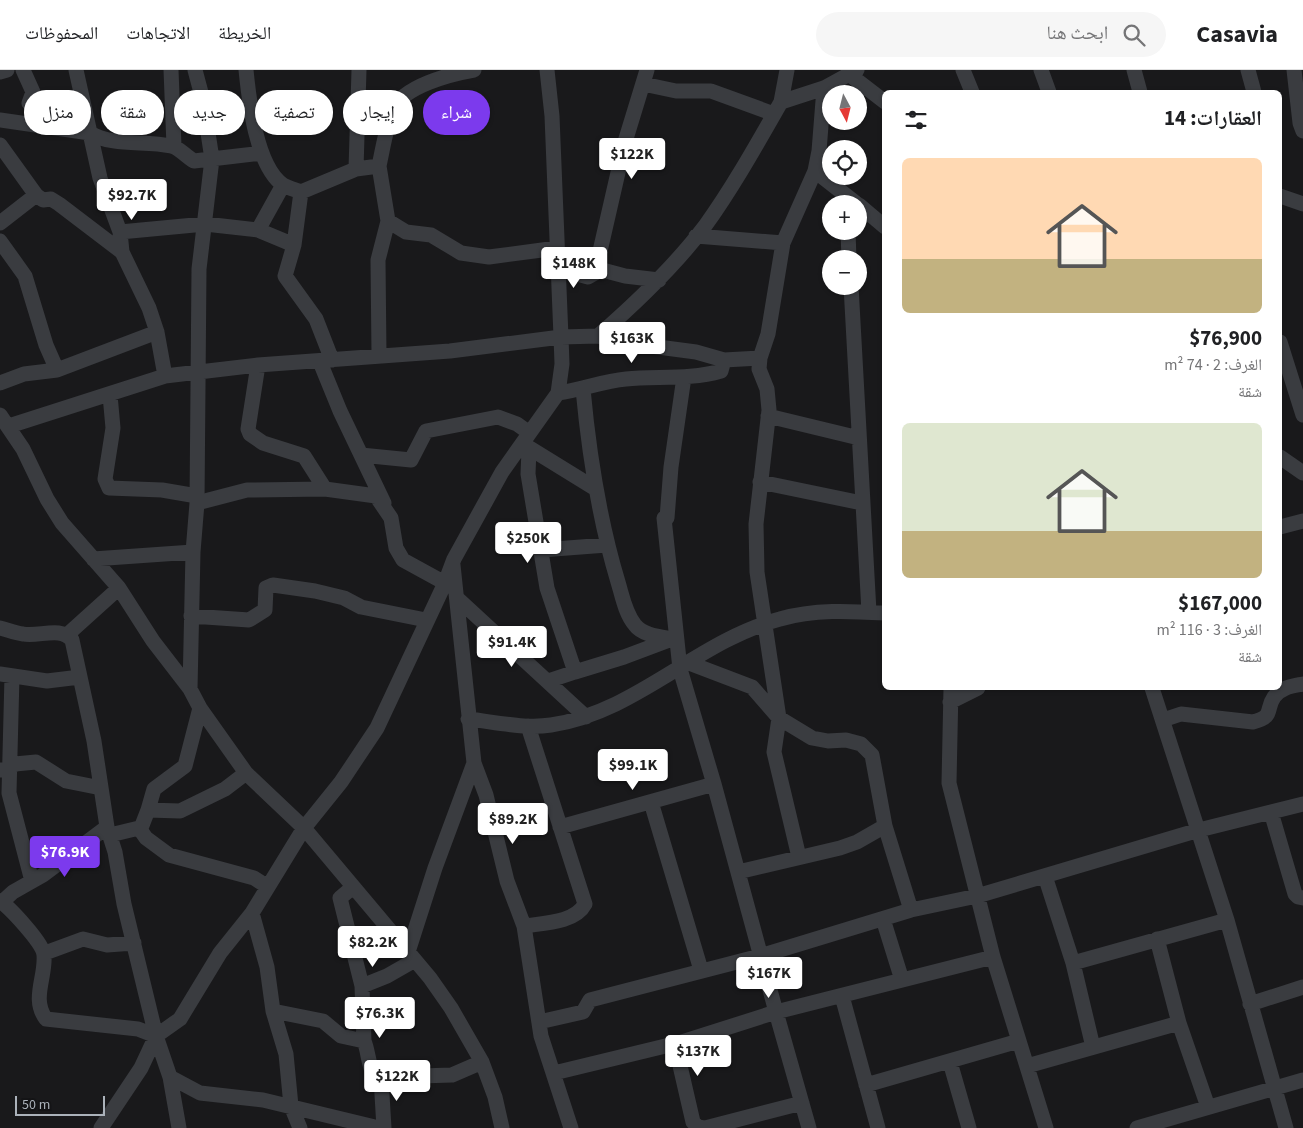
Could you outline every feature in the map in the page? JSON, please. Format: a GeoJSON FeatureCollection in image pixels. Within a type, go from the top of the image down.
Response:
{"type":"FeatureCollection","features":[{"type":"Feature","properties":{"kind":"street"},"geometry":{"type":"LineString","coordinates":[[0,72],[6,70]]}},
{"type":"Feature","properties":{"kind":"street"},"geometry":{"type":"LineString","coordinates":[[23,70],[32,90]]}},
{"type":"Feature","properties":{"kind":"street"},"geometry":{"type":"LineString","coordinates":[[76,70],[80,90]]}},
{"type":"Feature","properties":{"kind":"street"},"geometry":{"type":"LineString","coordinates":[[171,70],[174,146]]}},
{"type":"Feature","properties":{"kind":"street"},"geometry":{"type":"LineString","coordinates":[[190,689],[191,616],[197,500],[199,269],[212,160],[204,100],[195,70]]}},
{"type":"Feature","properties":{"kind":"street"},"geometry":{"type":"LineString","coordinates":[[246,70],[253,122],[262,153],[275,177],[284,186],[301,192],[356,169],[378,166]]}},
{"type":"Feature","properties":{"kind":"street"},"geometry":{"type":"LineString","coordinates":[[356,169],[359,70]]}},
{"type":"Feature","properties":{"kind":"street"},"geometry":{"type":"LineString","coordinates":[[379,355],[378,260],[388,221],[378,166],[393,109],[407,93],[448,75],[474,70]]}},
{"type":"Feature","properties":{"kind":"street"},"geometry":{"type":"LineString","coordinates":[[101,1128],[141,1068],[156,1036],[180,1019],[220,953],[252,913],[304,828],[341,782],[377,728],[445,583],[452,563],[502,472],[526,441],[558,393],[562,364],[558,248],[552,116],[546,70]]}},
{"type":"Feature","properties":{"kind":"street"},"geometry":{"type":"LineString","coordinates":[[598,336],[659,280],[696,236],[756,147],[778,108],[787,70]]}},
{"type":"Feature","properties":{"kind":"street"},"geometry":{"type":"LineString","coordinates":[[963,70],[971,90]]}},
{"type":"Feature","properties":{"kind":"street"},"geometry":{"type":"LineString","coordinates":[[1041,70],[1048,90]]}},
{"type":"Feature","properties":{"kind":"street"},"geometry":{"type":"LineString","coordinates":[[1134,70],[1139,90]]}},
{"type":"Feature","properties":{"kind":"street"},"geometry":{"type":"LineString","coordinates":[[1248,70],[1253,90]]}},
{"type":"Feature","properties":{"kind":"street"},"geometry":{"type":"LineString","coordinates":[[1294,70],[1300,123],[1303,131]]}},
{"type":"Feature","properties":{"kind":"street"},"geometry":{"type":"LineString","coordinates":[[830,85],[853,73],[882,99]]}},
{"type":"Feature","properties":{"kind":"street"},"geometry":{"type":"LineString","coordinates":[[558,269],[588,277],[595,273],[625,142],[645,77],[676,91],[711,91],[778,108],[822,89]]}},
{"type":"Feature","properties":{"kind":"street"},"geometry":{"type":"LineString","coordinates":[[799,857],[774,752],[779,718],[763,624],[757,572],[756,524],[768,416],[767,389],[759,369],[760,358],[768,334],[783,243],[815,170],[819,152],[822,114]]}},
{"type":"Feature","properties":{"kind":"street"},"geometry":{"type":"LineString","coordinates":[[0,120],[24,123]]}},
{"type":"Feature","properties":{"kind":"street"},"geometry":{"type":"LineString","coordinates":[[91,134],[102,140],[174,146],[186,157],[194,161],[262,153]]}},
{"type":"Feature","properties":{"kind":"street"},"geometry":{"type":"LineString","coordinates":[[90,135],[100,178],[120,232],[122,252],[149,308],[157,332],[165,376]]}},
{"type":"Feature","properties":{"kind":"street"},"geometry":{"type":"LineString","coordinates":[[0,145],[36,195],[43,200],[51,199],[59,204],[122,252]]}},
{"type":"Feature","properties":{"kind":"street"},"geometry":{"type":"LineString","coordinates":[[815,170],[844,195]]}},
{"type":"Feature","properties":{"kind":"street"},"geometry":{"type":"LineString","coordinates":[[258,230],[284,186]]}},
{"type":"Feature","properties":{"kind":"street"},"geometry":{"type":"LineString","coordinates":[[301,192],[294,245],[285,276],[316,318],[340,411],[391,518],[396,548],[403,560],[445,583]]}},
{"type":"Feature","properties":{"kind":"street"},"geometry":{"type":"LineString","coordinates":[[0,223],[36,195]]}},
{"type":"Feature","properties":{"kind":"street"},"geometry":{"type":"LineString","coordinates":[[1282,197],[1303,204]]}},
{"type":"Feature","properties":{"kind":"street"},"geometry":{"type":"LineString","coordinates":[[867,213],[882,225]]}},
{"type":"Feature","properties":{"kind":"street"},"geometry":{"type":"LineString","coordinates":[[388,221],[406,232],[431,235],[461,253],[489,257],[558,248]]}},
{"type":"Feature","properties":{"kind":"street"},"geometry":{"type":"LineString","coordinates":[[120,232],[205,224],[258,230],[294,245]]}},
{"type":"Feature","properties":{"kind":"street"},"geometry":{"type":"LineString","coordinates":[[696,236],[783,243]]}},
{"type":"Feature","properties":{"kind":"street"},"geometry":{"type":"LineString","coordinates":[[0,241],[25,276],[46,345],[57,370]]}},
{"type":"Feature","properties":{"kind":"street"},"geometry":{"type":"LineString","coordinates":[[595,268],[625,276],[659,280]]}},
{"type":"Feature","properties":{"kind":"street"},"geometry":{"type":"LineString","coordinates":[[851,295],[868,612]]}},
{"type":"Feature","properties":{"kind":"street"},"geometry":{"type":"LineString","coordinates":[[0,382],[24,374],[57,370],[157,332]]}},
{"type":"Feature","properties":{"kind":"street"},"geometry":{"type":"LineString","coordinates":[[502,1128],[495,1097],[482,1062],[451,1008],[430,978],[304,828],[246,774],[200,708],[190,689],[154,641],[119,588],[62,523],[5,421],[110,395],[165,376],[258,365],[450,351],[561,337],[598,336],[620,342],[696,352],[724,360],[760,358]]}},
{"type":"Feature","properties":{"kind":"street"},"geometry":{"type":"LineString","coordinates":[[1282,348],[1303,414]]}},
{"type":"Feature","properties":{"kind":"street"},"geometry":{"type":"LineString","coordinates":[[558,393],[627,379],[684,377],[721,371],[724,360]]}},
{"type":"Feature","properties":{"kind":"street"},"geometry":{"type":"LineString","coordinates":[[258,365],[248,430],[250,434],[263,443],[304,456],[325,489]]}},
{"type":"Feature","properties":{"kind":"street"},"geometry":{"type":"LineString","coordinates":[[684,377],[671,467],[667,518],[664,518],[674,640],[684,666],[760,956],[810,1128]]}},
{"type":"Feature","properties":{"kind":"street"},"geometry":{"type":"LineString","coordinates":[[583,389],[588,441],[596,489],[607,545],[626,608],[634,624],[648,633],[674,640]]}},
{"type":"Feature","properties":{"kind":"street"},"geometry":{"type":"LineString","coordinates":[[110,395],[112,428],[104,479],[108,488],[162,490],[197,500],[247,490],[325,489],[376,496],[391,518]]}},
{"type":"Feature","properties":{"kind":"street"},"geometry":{"type":"LineString","coordinates":[[768,416],[858,438]]}},
{"type":"Feature","properties":{"kind":"street"},"geometry":{"type":"LineString","coordinates":[[361,455],[412,460],[426,431],[498,417],[516,424],[526,441],[596,489]]}},
{"type":"Feature","properties":{"kind":"street"},"geometry":{"type":"LineString","coordinates":[[526,441],[528,474],[554,613],[575,672]]}},
{"type":"Feature","properties":{"kind":"street"},"geometry":{"type":"LineString","coordinates":[[1282,458],[1303,473]]}},
{"type":"Feature","properties":{"kind":"street"},"geometry":{"type":"LineString","coordinates":[[760,482],[862,504]]}},
{"type":"Feature","properties":{"kind":"street"},"geometry":{"type":"LineString","coordinates":[[1282,527],[1303,521]]}},
{"type":"Feature","properties":{"kind":"street"},"geometry":{"type":"LineString","coordinates":[[541,550],[607,545]]}},
{"type":"Feature","properties":{"kind":"street"},"geometry":{"type":"LineString","coordinates":[[93,559],[194,552]]}},
{"type":"Feature","properties":{"kind":"street"},"geometry":{"type":"LineString","coordinates":[[452,563],[458,599],[468,719],[474,763],[486,795],[507,881],[524,926],[540,1036],[571,1128]]}},
{"type":"Feature","properties":{"kind":"street"},"geometry":{"type":"LineString","coordinates":[[191,616],[249,620],[265,610],[266,588],[273,585],[344,598],[361,607],[426,620]]}},
{"type":"Feature","properties":{"kind":"street"},"geometry":{"type":"LineString","coordinates":[[0,628],[24,635],[68,634],[119,588]]}},
{"type":"Feature","properties":{"kind":"street"},"geometry":{"type":"LineString","coordinates":[[458,599],[586,717]]}},
{"type":"Feature","properties":{"kind":"street"},"geometry":{"type":"LineString","coordinates":[[468,719],[528,726],[550,725],[586,717],[614,706],[721,643],[763,624],[810,613],[840,611],[882,613]]}},
{"type":"Feature","properties":{"kind":"street"},"geometry":{"type":"LineString","coordinates":[[68,634],[72,640],[94,741],[108,831],[156,1036],[170,1076],[179,1128]]}},
{"type":"Feature","properties":{"kind":"street"},"geometry":{"type":"LineString","coordinates":[[548,681],[674,640]]}},
{"type":"Feature","properties":{"kind":"street"},"geometry":{"type":"LineString","coordinates":[[684,666],[752,687],[779,718],[812,738],[828,741],[846,740],[861,744],[872,755],[885,826],[910,910]]}},
{"type":"Feature","properties":{"kind":"street"},"geometry":{"type":"LineString","coordinates":[[32,881],[4,770],[6,675],[47,681],[80,677]]}},
{"type":"Feature","properties":{"kind":"street"},"geometry":{"type":"LineString","coordinates":[[1163,720],[1181,714],[1254,722],[1263,720],[1270,714],[1273,698],[1288,686],[1303,684]]}},
{"type":"Feature","properties":{"kind":"street"},"geometry":{"type":"LineString","coordinates":[[970,690],[950,695],[948,783],[993,956],[1046,1128]]}},
{"type":"Feature","properties":{"kind":"street"},"geometry":{"type":"LineString","coordinates":[[1153,690],[1227,920],[1286,1128]]}},
{"type":"Feature","properties":{"kind":"street"},"geometry":{"type":"LineString","coordinates":[[200,708],[184,766],[154,789],[141,828],[146,838],[169,855],[254,878],[268,887]]}},
{"type":"Feature","properties":{"kind":"street"},"geometry":{"type":"LineString","coordinates":[[524,926],[573,917],[582,911],[585,904],[528,726]]}},
{"type":"Feature","properties":{"kind":"street"},"geometry":{"type":"LineString","coordinates":[[4,770],[15,764],[36,762],[66,781],[101,788]]}},
{"type":"Feature","properties":{"kind":"street"},"geometry":{"type":"LineString","coordinates":[[362,986],[387,976],[411,956],[435,868],[474,763]]}},
{"type":"Feature","properties":{"kind":"street"},"geometry":{"type":"LineString","coordinates":[[148,810],[180,810],[225,789],[246,774]]}},
{"type":"Feature","properties":{"kind":"street"},"geometry":{"type":"LineString","coordinates":[[560,827],[714,784]]}},
{"type":"Feature","properties":{"kind":"street"},"geometry":{"type":"LineString","coordinates":[[651,802],[701,970]]}},
{"type":"Feature","properties":{"kind":"street"},"geometry":{"type":"LineString","coordinates":[[539,1022],[583,1012],[590,1000],[760,956],[910,910],[977,896],[1199,830],[1303,804]]}},
{"type":"Feature","properties":{"kind":"street"},"geometry":{"type":"LineString","coordinates":[[1271,812],[1295,894],[1303,898]]}},
{"type":"Feature","properties":{"kind":"street"},"geometry":{"type":"LineString","coordinates":[[738,872],[857,842],[885,826]]}},
{"type":"Feature","properties":{"kind":"street"},"geometry":{"type":"LineString","coordinates":[[141,828],[108,831],[1,902],[32,934],[45,953],[38,1004],[46,1019],[138,1029],[156,1036]]}},
{"type":"Feature","properties":{"kind":"street"},"geometry":{"type":"LineString","coordinates":[[1045,876],[1073,963],[1093,1047]]}},
{"type":"Feature","properties":{"kind":"street"},"geometry":{"type":"LineString","coordinates":[[353,887],[340,898],[362,986],[364,1041],[373,1074],[380,1078],[405,1081],[420,1076],[452,1075],[482,1062]]}},
{"type":"Feature","properties":{"kind":"street"},"geometry":{"type":"LineString","coordinates":[[252,913],[267,967],[273,1011],[286,1054],[291,1106],[299,1127]]}},
{"type":"Feature","properties":{"kind":"street"},"geometry":{"type":"LineString","coordinates":[[883,919],[902,980]]}},
{"type":"Feature","properties":{"kind":"street"},"geometry":{"type":"LineString","coordinates":[[1073,963],[1227,920]]}},
{"type":"Feature","properties":{"kind":"street"},"geometry":{"type":"LineString","coordinates":[[45,953],[83,939],[108,945],[134,943]]}},
{"type":"Feature","properties":{"kind":"street"},"geometry":{"type":"LineString","coordinates":[[1157,939],[1179,1023],[1208,1106]]}},
{"type":"Feature","properties":{"kind":"street"},"geometry":{"type":"LineString","coordinates":[[554,1073],[675,1044],[776,1012],[993,956]]}},
{"type":"Feature","properties":{"kind":"street"},"geometry":{"type":"LineString","coordinates":[[1250,1004],[1303,987]]}},
{"type":"Feature","properties":{"kind":"street"},"geometry":{"type":"LineString","coordinates":[[842,996],[878,1128]]}},
{"type":"Feature","properties":{"kind":"street"},"geometry":{"type":"LineString","coordinates":[[273,1011],[323,1021],[341,1036],[364,1041]]}},
{"type":"Feature","properties":{"kind":"street"},"geometry":{"type":"LineString","coordinates":[[1027,1066],[1179,1023]]}},
{"type":"Feature","properties":{"kind":"street"},"geometry":{"type":"LineString","coordinates":[[866,1085],[1019,1041]]}},
{"type":"Feature","properties":{"kind":"street"},"geometry":{"type":"LineString","coordinates":[[675,1044],[693,1122],[698,1127],[705,1128],[738,1124],[802,1103]]}},
{"type":"Feature","properties":{"kind":"street"},"geometry":{"type":"LineString","coordinates":[[950,1062],[969,1128]]}},
{"type":"Feature","properties":{"kind":"street"},"geometry":{"type":"LineString","coordinates":[[170,1076],[200,1093],[263,1100],[379,1128]]}},
{"type":"Feature","properties":{"kind":"street"},"geometry":{"type":"LineString","coordinates":[[380,1078],[384,1128]]}},
{"type":"Feature","properties":{"kind":"street"},"geometry":{"type":"LineString","coordinates":[[1137,1128],[1303,1080]]}}]}
